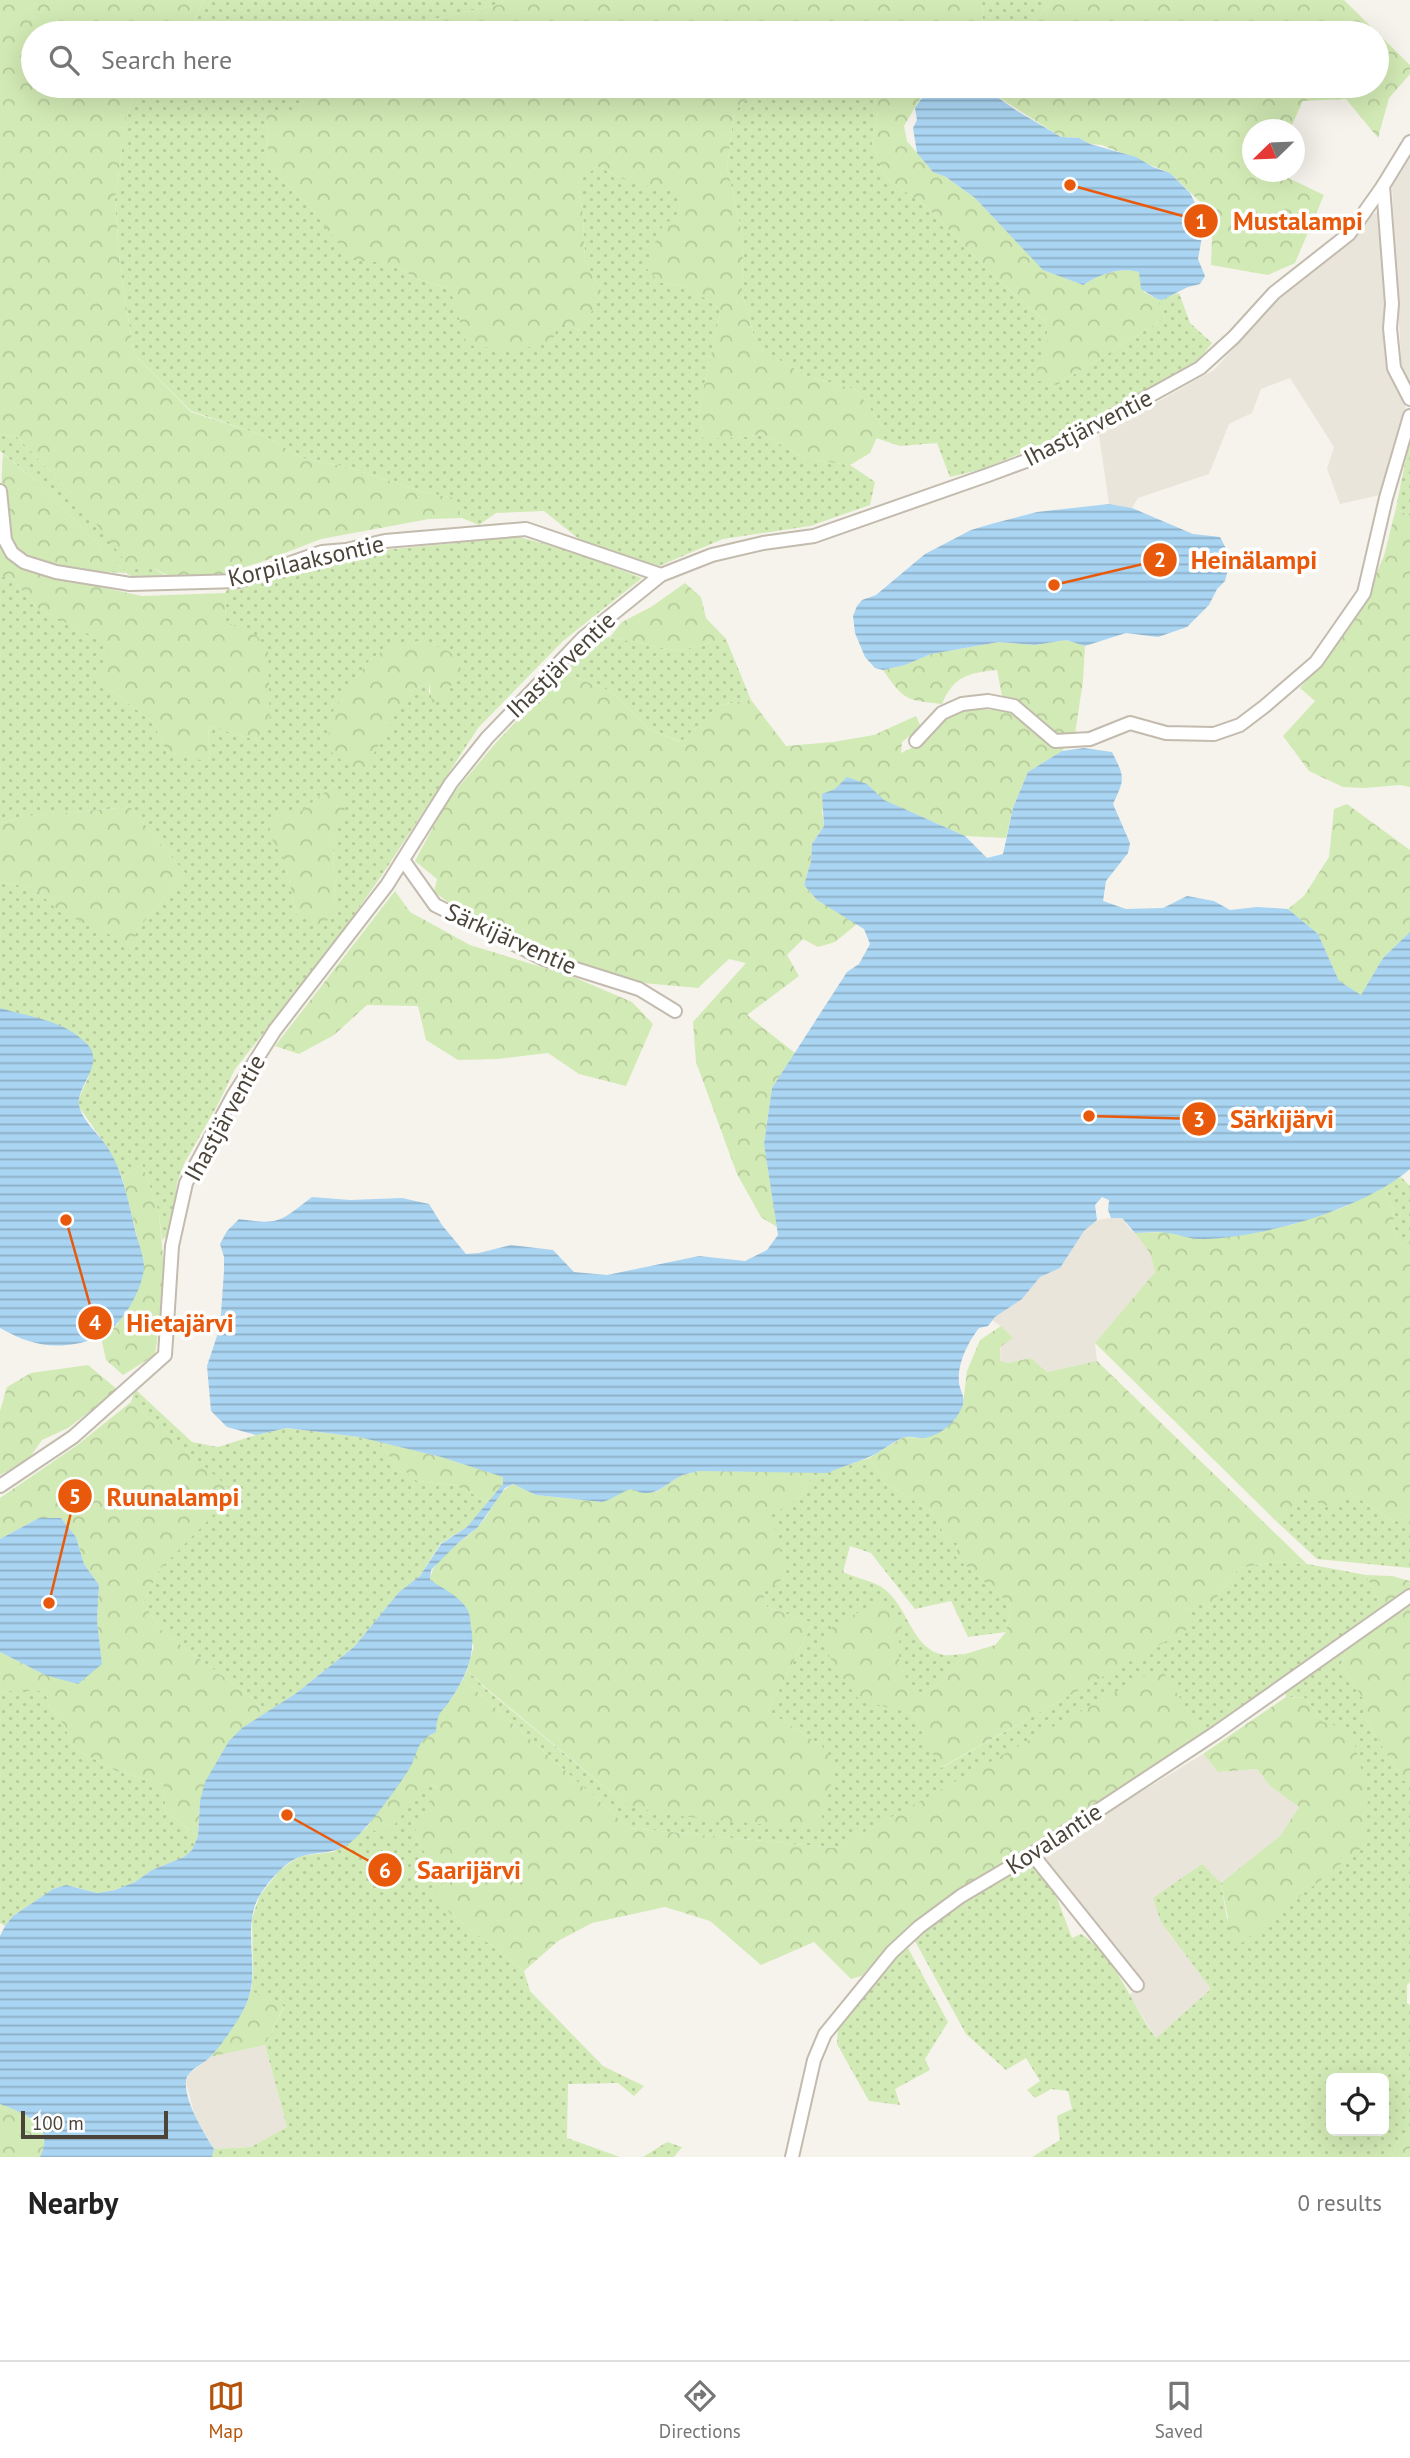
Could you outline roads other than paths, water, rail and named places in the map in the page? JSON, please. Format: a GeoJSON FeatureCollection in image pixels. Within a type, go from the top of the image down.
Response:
{"type":"FeatureCollection","features":[{"type":"Feature","properties":{"kind":"street","name":"Ihastjärventie"},"geometry":{"type":"LineString","coordinates":[[0,1486],[73,1437],[165,1354],[172,1246],[186,1183],[233,1096],[275,1030],[387,885],[451,783],[487,738],[583,638],[661,575],[712,555],[763,543],[814,536],[1034,458],[1200,368],[1234,337],[1274,293],[1349,234],[1410,142]]}},
{"type":"Feature","properties":{"kind":"street"},"geometry":{"type":"LineString","coordinates":[[1383,186],[1394,368],[1410,399]]}},
{"type":"Feature","properties":{"kind":"street"},"geometry":{"type":"LineString","coordinates":[[916,741],[942,713],[962,704],[988,701],[1014,706],[1055,741],[1090,739],[1130,723],[1167,733],[1189,735],[1214,734],[1240,725],[1316,662],[1364,593],[1386,498],[1410,416]]}},
{"type":"Feature","properties":{"kind":"street","name":"Korpilaaksontie"},"geometry":{"type":"LineString","coordinates":[[0,491],[5,540],[12,552],[24,562],[56,572],[130,584],[239,581],[322,552],[398,540],[526,529],[661,575]]}},
{"type":"Feature","properties":{"kind":"street","name":"Särkijärventie"},"geometry":{"type":"LineString","coordinates":[[403,860],[436,905],[544,959],[639,989],[675,1011]]}},
{"type":"Feature","properties":{"kind":"street","name":"Kovalantie"},"geometry":{"type":"LineString","coordinates":[[792,2157],[814,2060],[825,2034],[892,1952],[919,1927],[961,1896],[1032,1854],[1217,1732],[1410,1596]]}},
{"type":"Feature","properties":{"kind":"street"},"geometry":{"type":"LineString","coordinates":[[1032,1854],[1137,1985]]}},
{"type":"Feature","properties":{"kind":"water"},"geometry":{"type":"Polygon","coordinates":[[[999,98],[1061,137],[1079,138],[1090,144],[1136,157],[1170,173],[1190,193],[1195,203],[1202,237],[1198,259],[1205,276],[1200,284],[1162,300],[1141,289],[1139,272],[1124,270],[1110,273],[1083,285],[1043,270],[975,198],[946,177],[933,172],[917,153],[913,128],[917,120],[915,108],[921,99],[999,98]]]}},
{"type":"Feature","properties":{"kind":"water"},"geometry":{"type":"Polygon","coordinates":[[[1109,504],[1132,508],[1193,534],[1220,537],[1231,558],[1225,581],[1217,589],[1209,605],[1187,627],[1158,637],[1126,633],[1085,646],[1066,640],[1035,645],[999,642],[931,654],[905,665],[883,670],[875,668],[865,657],[855,633],[853,616],[857,606],[862,600],[876,595],[925,554],[971,530],[991,524],[1037,512],[1109,504]]]}},
{"type":"Feature","properties":{"kind":"water"},"geometry":{"type":"Polygon","coordinates":[[[1084,748],[1112,752],[1122,778],[1113,804],[1130,843],[1128,853],[1106,881],[1103,901],[1126,909],[1163,908],[1187,896],[1214,901],[1230,910],[1257,907],[1288,909],[1318,934],[1339,981],[1361,995],[1383,958],[1410,932],[1410,1169],[1366,1197],[1339,1209],[1280,1227],[1224,1238],[1199,1239],[1163,1232],[1135,1233],[1122,1218],[1111,1218],[1109,1200],[1102,1197],[1095,1205],[1097,1220],[1084,1231],[1060,1268],[1040,1277],[1022,1299],[995,1317],[988,1326],[979,1328],[975,1334],[962,1361],[959,1383],[963,1401],[953,1422],[936,1434],[924,1438],[902,1438],[873,1455],[828,1473],[699,1471],[679,1477],[650,1493],[631,1489],[602,1502],[536,1495],[513,1484],[505,1488],[478,1527],[431,1570],[430,1580],[454,1595],[467,1608],[472,1637],[471,1656],[465,1673],[439,1716],[436,1732],[421,1742],[401,1782],[357,1837],[344,1847],[299,1857],[288,1863],[261,1893],[255,1906],[251,1935],[252,1979],[245,2007],[218,2048],[192,2071],[186,2081],[191,2107],[214,2149],[212,2157],[40,2157],[44,2146],[41,2129],[27,2116],[0,2104],[0,1936],[5,1926],[13,1916],[53,1889],[66,1885],[97,1893],[115,1890],[184,1857],[192,1850],[198,1836],[200,1801],[205,1782],[229,1741],[242,1728],[295,1694],[354,1647],[399,1592],[420,1576],[441,1544],[467,1527],[503,1484],[503,1477],[441,1457],[359,1437],[287,1428],[256,1435],[227,1427],[211,1411],[207,1366],[220,1327],[224,1257],[220,1244],[227,1231],[239,1219],[263,1222],[279,1220],[312,1197],[350,1200],[402,1198],[429,1204],[466,1254],[511,1245],[553,1250],[574,1272],[607,1275],[699,1256],[745,1261],[767,1250],[778,1235],[764,1144],[772,1088],[847,972],[859,964],[870,944],[864,929],[817,900],[804,885],[811,861],[812,844],[824,826],[822,794],[835,789],[847,777],[867,784],[884,800],[965,836],[987,858],[1003,854],[1013,808],[1028,772],[1062,751],[1084,748]]]}},
{"type":"Feature","properties":{"kind":"water"},"geometry":{"type":"Polygon","coordinates":[[[0,1008],[46,1020],[68,1029],[87,1044],[92,1052],[91,1069],[79,1101],[80,1109],[85,1120],[108,1148],[118,1168],[144,1265],[140,1285],[122,1318],[106,1334],[84,1342],[59,1346],[35,1343],[0,1328],[0,1008]]]}},
{"type":"Feature","properties":{"kind":"water"},"geometry":{"type":"Polygon","coordinates":[[[39,1518],[61,1518],[76,1537],[84,1564],[99,1585],[97,1620],[102,1664],[78,1684],[45,1675],[0,1652],[0,1539],[39,1518]]]}},
{"type":"Feature","properties":{"kind":"place","name":"Mustalampi"},"geometry":{"type":"Point","coordinates":[1070,185]}},
{"type":"Feature","properties":{"kind":"place","name":"Heinälampi"},"geometry":{"type":"Point","coordinates":[1054,585]}},
{"type":"Feature","properties":{"kind":"place","name":"Särkijärvi"},"geometry":{"type":"Point","coordinates":[1089,1116]}},
{"type":"Feature","properties":{"kind":"place","name":"Hietajärvi"},"geometry":{"type":"Point","coordinates":[66,1220]}},
{"type":"Feature","properties":{"kind":"place","name":"Ruunalampi"},"geometry":{"type":"Point","coordinates":[49,1603]}},
{"type":"Feature","properties":{"kind":"place","name":"Saarijärvi"},"geometry":{"type":"Point","coordinates":[287,1815]}}]}
